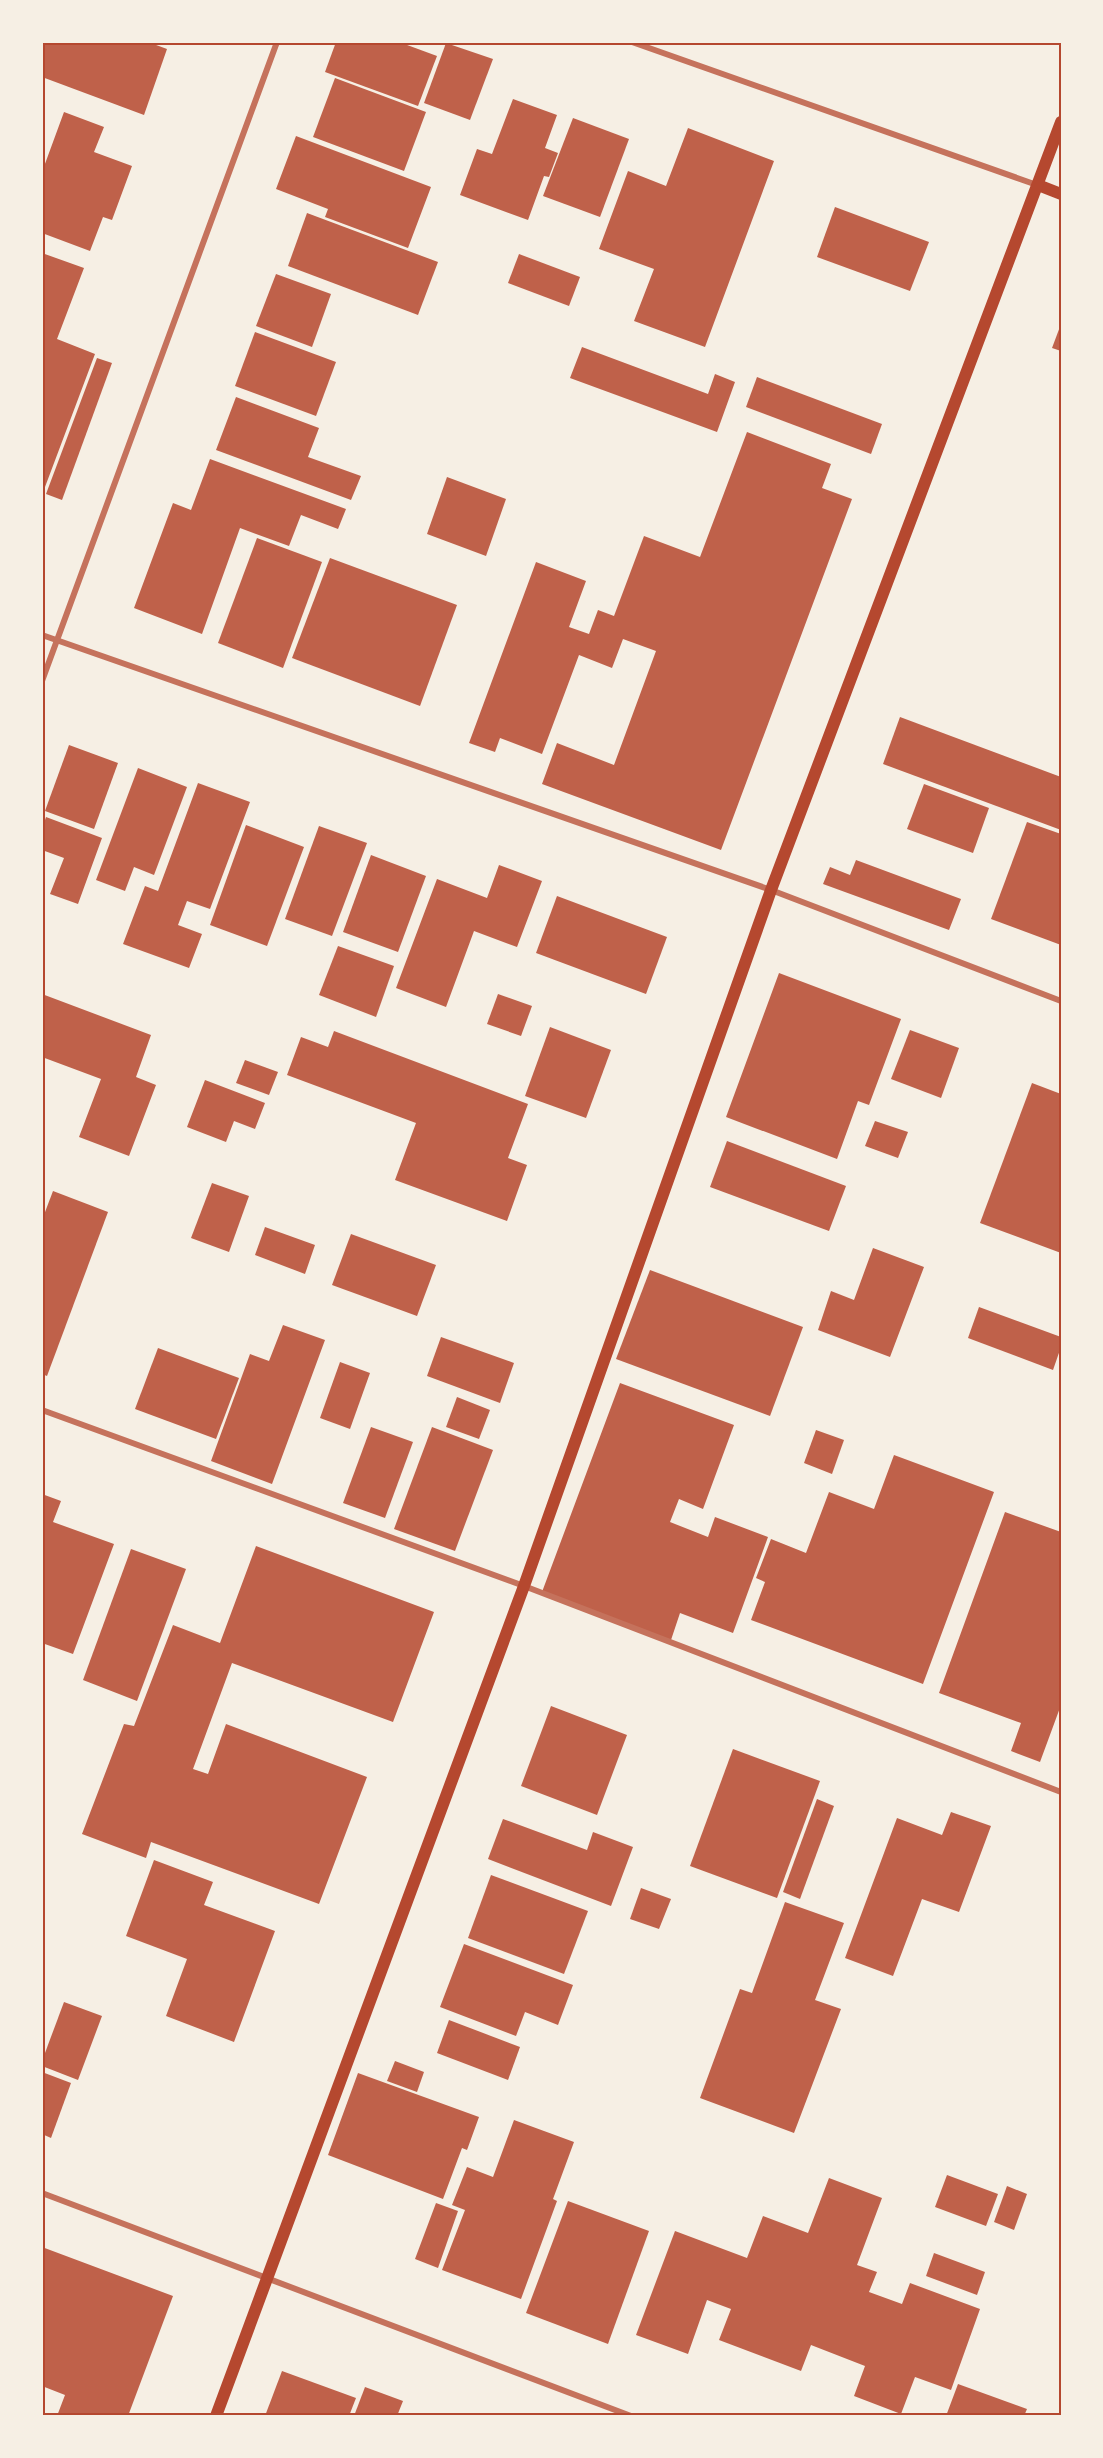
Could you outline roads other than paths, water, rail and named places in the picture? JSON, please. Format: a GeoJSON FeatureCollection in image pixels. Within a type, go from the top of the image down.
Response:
{"type":"FeatureCollection","features":[{"type":"Feature","properties":{"kind":"main road"},"geometry":{"type":"LineString","coordinates":[[216,2416],[524,1586],[771,890],[1061,122]]}},
{"type":"Feature","properties":{"kind":"main road"},"geometry":{"type":"LineString","coordinates":[[1038,185],[1061,194]]}},
{"type":"Feature","properties":{"kind":"street"},"geometry":{"type":"LineString","coordinates":[[42,681],[277,42]]}},
{"type":"Feature","properties":{"kind":"street"},"geometry":{"type":"LineString","coordinates":[[632,42],[1038,185]]}},
{"type":"Feature","properties":{"kind":"street"},"geometry":{"type":"LineString","coordinates":[[42,635],[771,890],[1061,1001]]}},
{"type":"Feature","properties":{"kind":"street"},"geometry":{"type":"LineString","coordinates":[[42,1410],[524,1586],[1061,1792]]}},
{"type":"Feature","properties":{"kind":"street"},"geometry":{"type":"LineString","coordinates":[[42,2193],[632,2416]]}}]}
